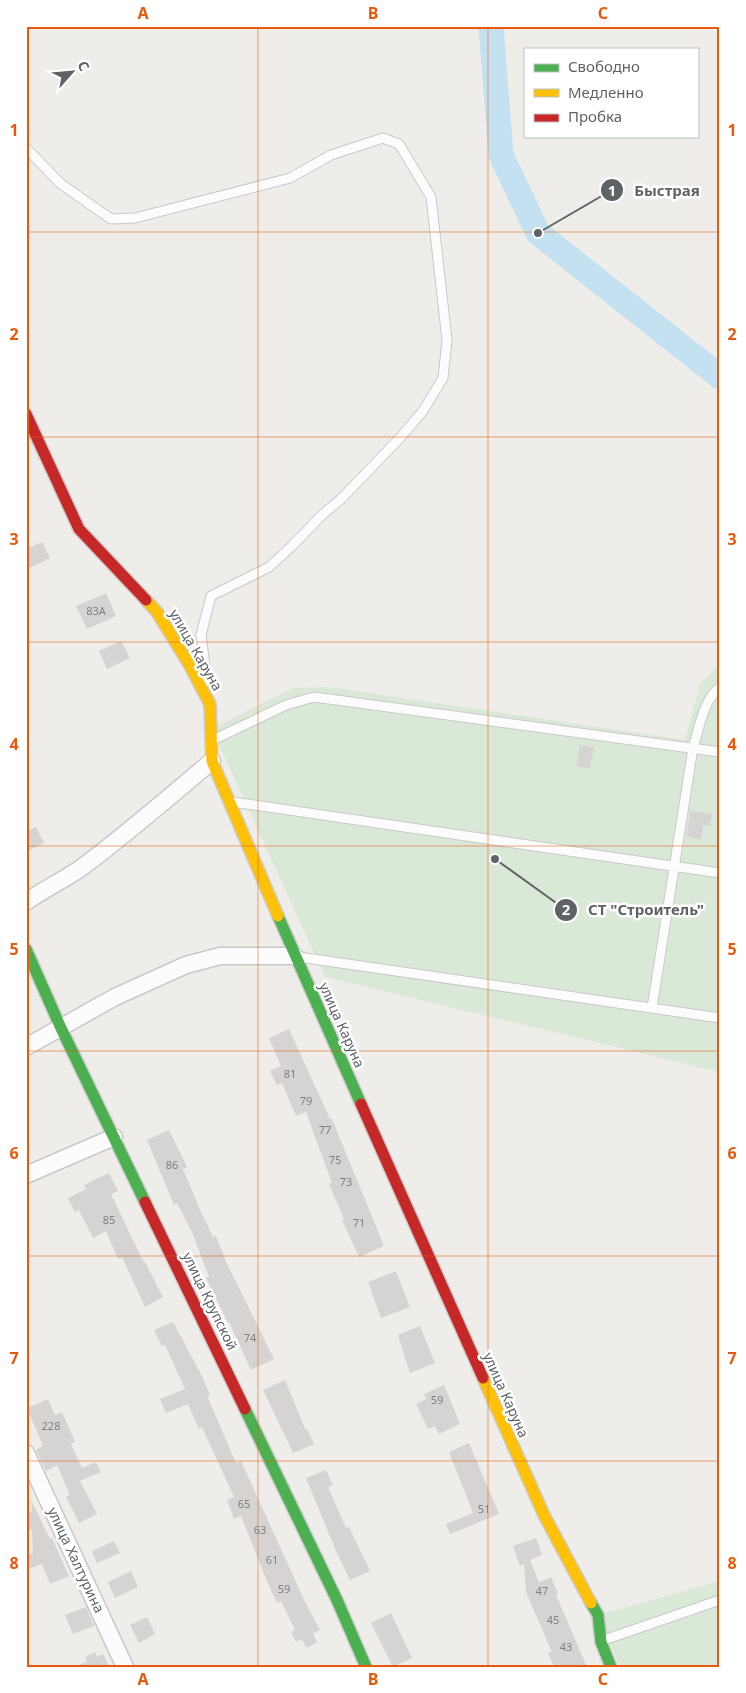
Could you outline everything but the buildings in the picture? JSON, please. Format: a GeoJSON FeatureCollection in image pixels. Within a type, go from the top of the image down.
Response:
{"type":"FeatureCollection","features":[{"type":"Feature","properties":{"kind":"street","name":"улица Каруна"},"geometry":{"type":"LineString","coordinates":[[26,414],[80,530],[157,612],[190,664],[210,704],[212,761],[295,956],[544,1516],[598,1615],[601,1642],[611,1667]]}},
{"type":"Feature","properties":{"kind":"street"},"geometry":{"type":"LineString","coordinates":[[26,902],[102,852],[212,761]]}},
{"type":"Feature","properties":{"kind":"street","name":"улица Крупской"},"geometry":{"type":"LineString","coordinates":[[26,949],[60,1026],[337,1600],[366,1667]]}},
{"type":"Feature","properties":{"kind":"street"},"geometry":{"type":"LineString","coordinates":[[26,1047],[60,1026],[115,997],[186,965],[220,956],[295,956]]}},
{"type":"Feature","properties":{"kind":"street"},"geometry":{"type":"LineString","coordinates":[[26,1175],[114,1137]]}},
{"type":"Feature","properties":{"kind":"street","name":"улица Халтурина"},"geometry":{"type":"LineString","coordinates":[[26,1453],[125,1667]]}},
{"type":"Feature","properties":{"kind":"lane"},"geometry":{"type":"LineString","coordinates":[[26,148],[61,184],[111,219],[135,218],[290,178],[331,155],[383,138],[399,144],[431,197],[447,340],[442,378],[424,411],[399,439],[292,546],[269,567],[211,596],[201,635],[210,704]]}},
{"type":"Feature","properties":{"kind":"lane"},"geometry":{"type":"LineString","coordinates":[[652,1008],[693,748],[702,714],[716,690],[720,687]]}},
{"type":"Feature","properties":{"kind":"lane"},"geometry":{"type":"LineString","coordinates":[[212,740],[286,705],[314,697],[720,752]]}},
{"type":"Feature","properties":{"kind":"lane"},"geometry":{"type":"LineString","coordinates":[[230,802],[720,873]]}},
{"type":"Feature","properties":{"kind":"lane"},"geometry":{"type":"LineString","coordinates":[[295,956],[720,1018]]}},
{"type":"Feature","properties":{"kind":"lane"},"geometry":{"type":"LineString","coordinates":[[601,1642],[720,1600]]}},
{"type":"Feature","properties":{"kind":"green space"},"geometry":{"type":"Polygon","coordinates":[[[720,663],[720,1072],[325,977],[212,729],[293,688],[329,687],[685,740],[700,684],[720,663]]]}},
{"type":"Feature","properties":{"kind":"green space"},"geometry":{"type":"Polygon","coordinates":[[[720,1581],[720,1667],[620,1667],[598,1615],[720,1581]]]}},
{"type":"Feature","properties":{"kind":"waterway"},"geometry":{"type":"LineString","coordinates":[[491,26],[501,155],[538,233],[720,377]]}},
{"type":"Feature","properties":{"kind":"traffic: fast"},"geometry":{"type":"LineString","coordinates":[[278,916],[361,1104]]}},
{"type":"Feature","properties":{"kind":"traffic: fast"},"geometry":{"type":"LineString","coordinates":[[26,949],[60,1026],[145,1202]]}},
{"type":"Feature","properties":{"kind":"traffic: fast"},"geometry":{"type":"LineString","coordinates":[[245,1409],[337,1600],[366,1667]]}},
{"type":"Feature","properties":{"kind":"traffic: fast"},"geometry":{"type":"LineString","coordinates":[[591,1603],[598,1615],[601,1642],[611,1667]]}},
{"type":"Feature","properties":{"kind":"traffic: slow"},"geometry":{"type":"LineString","coordinates":[[146,600],[157,612],[189,664],[210,704],[212,761],[278,916]]}},
{"type":"Feature","properties":{"kind":"traffic: slow"},"geometry":{"type":"LineString","coordinates":[[483,1378],[544,1515],[591,1603]]}},
{"type":"Feature","properties":{"kind":"traffic: jam"},"geometry":{"type":"LineString","coordinates":[[26,414],[79,529],[146,600]]}},
{"type":"Feature","properties":{"kind":"traffic: jam"},"geometry":{"type":"LineString","coordinates":[[361,1104],[483,1378]]}},
{"type":"Feature","properties":{"kind":"traffic: jam"},"geometry":{"type":"LineString","coordinates":[[145,1202],[245,1409]]}},
{"type":"Feature","properties":{"kind":"place","name":"Быстрая"},"geometry":{"type":"Point","coordinates":[538,233]}},
{"type":"Feature","properties":{"kind":"place","name":"СТ \"Строитель\""},"geometry":{"type":"Point","coordinates":[495,859]}}]}
